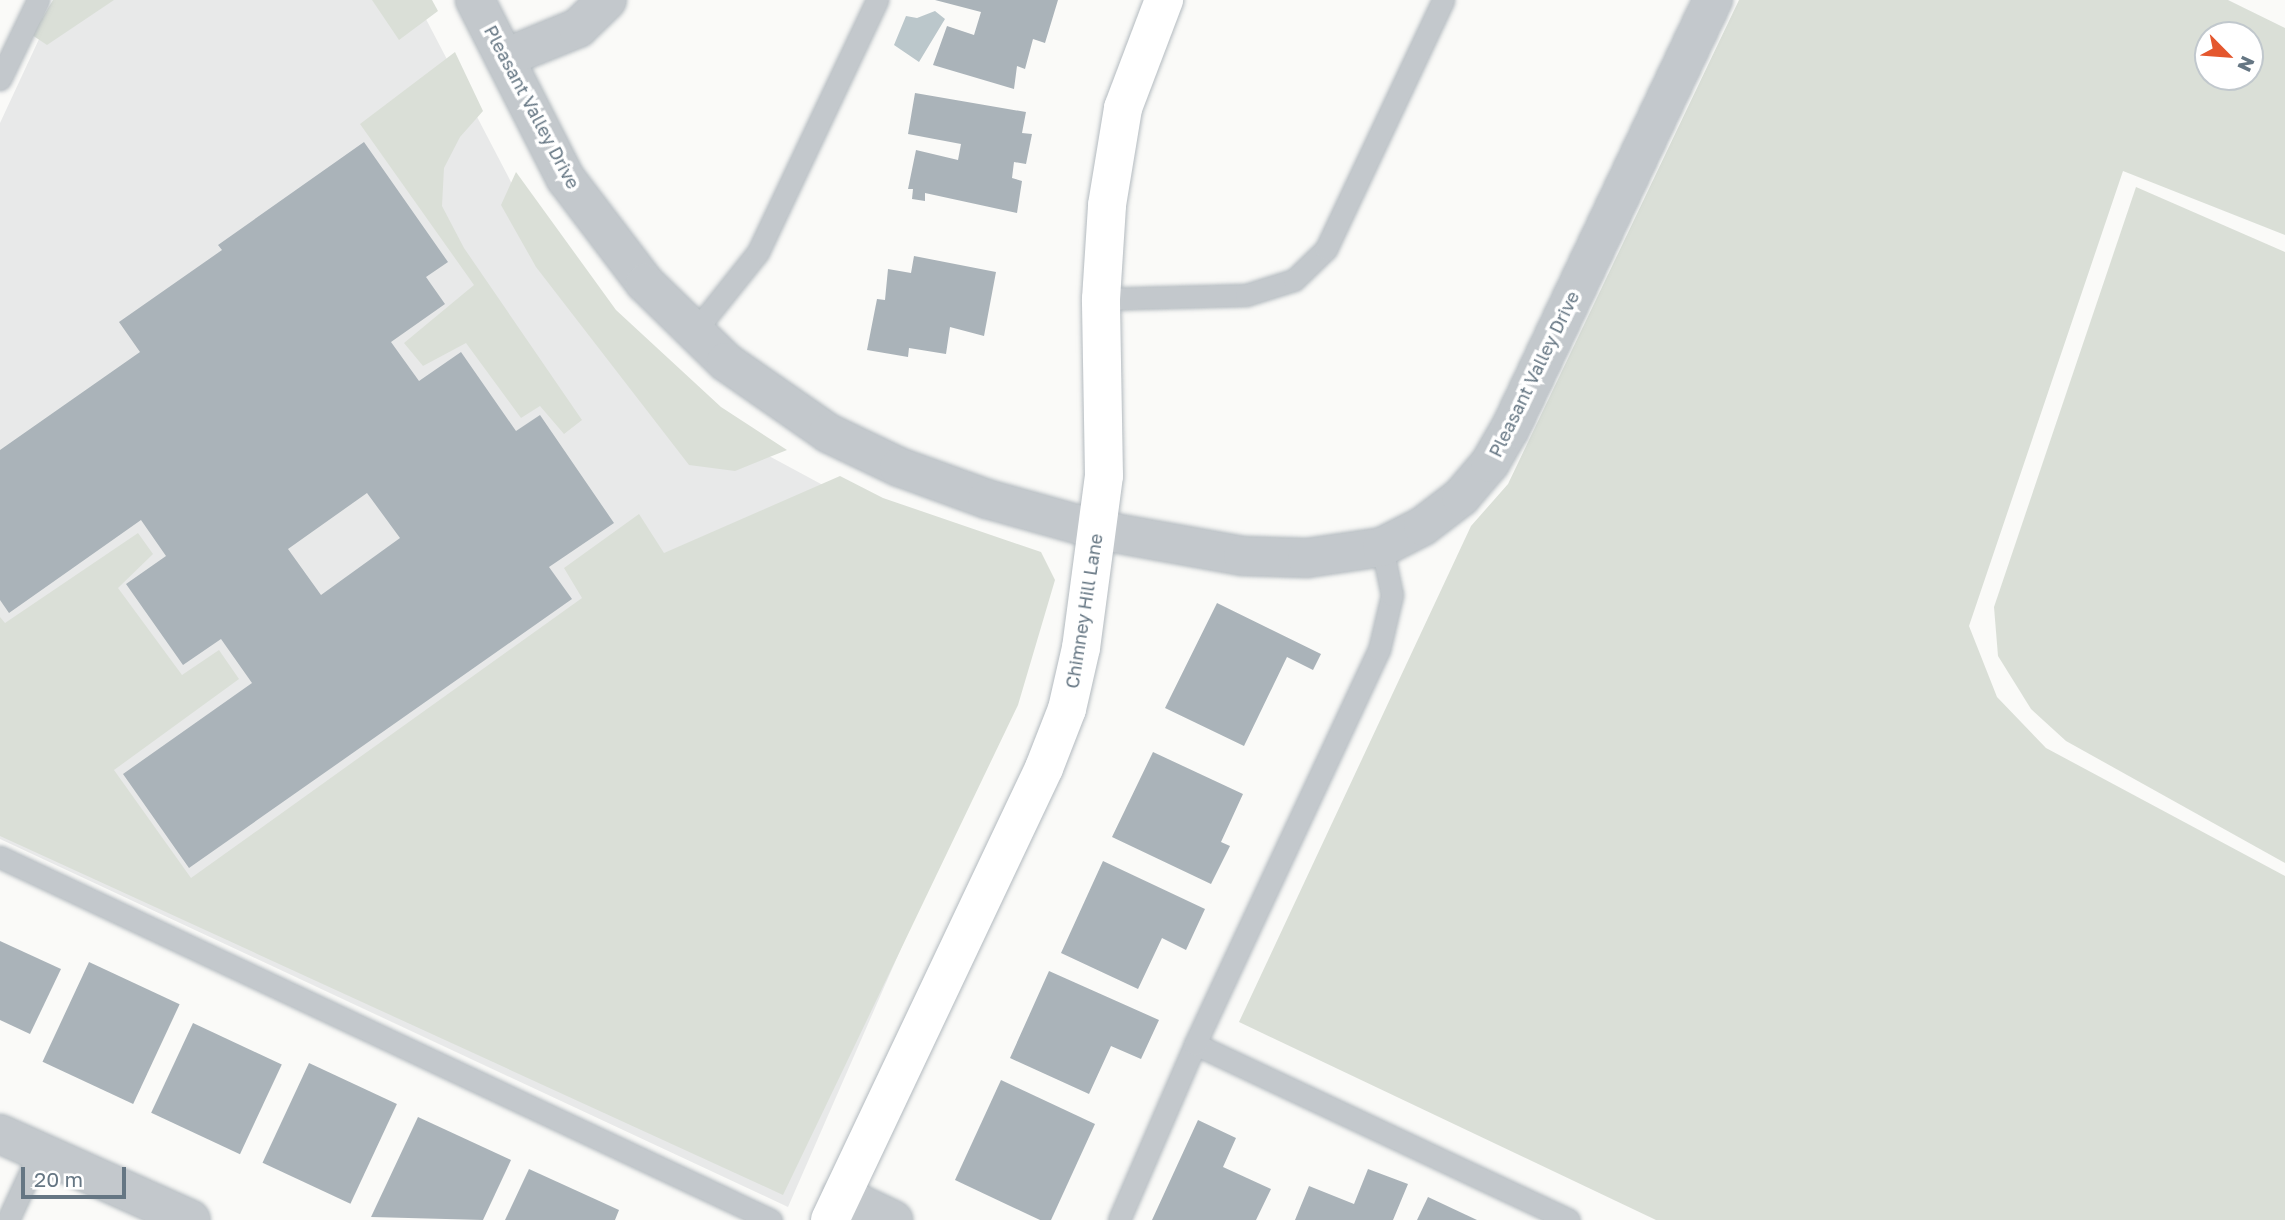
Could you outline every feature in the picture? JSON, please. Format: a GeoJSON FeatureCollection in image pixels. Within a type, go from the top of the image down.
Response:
{"type":"FeatureCollection","features":[{"type":"Feature","properties":{"kind":"street","name":"Pleasant Valley Drive"},"geometry":{"type":"LineString","coordinates":[[475,0],[507,57],[566,179],[645,283],[726,362],[834,437],[899,467],[987,499],[1098,530],[1243,556],[1307,558],[1382,547],[1423,526],[1461,497],[1490,463],[1510,429],[1713,0]]}},
{"type":"Feature","properties":{"kind":"street"},"geometry":{"type":"LineString","coordinates":[[507,57],[578,28],[607,0]]}},
{"type":"Feature","properties":{"kind":"street","name":"Chimney Hill Lane"},"geometry":{"type":"LineString","coordinates":[[836,1207],[1063,721],[1082,648],[1104,476],[1101,299],[1107,205],[1123,108],[1164,0]]}},
{"type":"Feature","properties":{"kind":"street"},"geometry":{"type":"LineString","coordinates":[[0,1134],[191,1220]]}},
{"type":"Feature","properties":{"kind":"street"},"geometry":{"type":"LineString","coordinates":[[836,1207],[893,1220]]}},
{"type":"Feature","properties":{"kind":"lane"},"geometry":{"type":"LineString","coordinates":[[0,79],[38,0]]}},
{"type":"Feature","properties":{"kind":"lane"},"geometry":{"type":"LineString","coordinates":[[695,331],[758,252],[877,0]]}},
{"type":"Feature","properties":{"kind":"lane"},"geometry":{"type":"LineString","coordinates":[[1101,299],[1246,295],[1294,280],[1326,249],[1443,0]]}},
{"type":"Feature","properties":{"kind":"lane"},"geometry":{"type":"LineString","coordinates":[[1119,1220],[1195,1044],[1379,650],[1392,595],[1382,547]]}},
{"type":"Feature","properties":{"kind":"lane"},"geometry":{"type":"LineString","coordinates":[[0,857],[771,1220]]}},
{"type":"Feature","properties":{"kind":"lane"},"geometry":{"type":"LineString","coordinates":[[1195,1044],[1569,1220]]}},
{"type":"Feature","properties":{"kind":"lane"},"geometry":{"type":"LineString","coordinates":[[8,1220],[39,1153]]}},
{"type":"Feature","properties":{"kind":"shaded area"},"geometry":{"type":"Polygon","coordinates":[[[53,0],[114,0],[47,45],[32,35],[53,0]]]}},
{"type":"Feature","properties":{"kind":"shaded area"},"geometry":{"type":"Polygon","coordinates":[[[64,0],[416,0],[523,205],[632,352],[752,447],[873,512],[1014,690],[788,1207],[0,839],[0,123],[53,9],[64,0]]]}},
{"type":"Feature","properties":{"kind":"shaded area"},"geometry":{"type":"Polygon","coordinates":[[[372,0],[432,0],[438,11],[399,40],[372,0]]]}},
{"type":"Feature","properties":{"kind":"shaded area"},"geometry":{"type":"Polygon","coordinates":[[[1739,0],[2228,0],[2285,28],[2285,235],[2123,171],[1969,626],[1997,697],[2046,748],[2285,876],[2285,1220],[1656,1220],[1239,1022],[1471,526],[1508,484],[1739,0]]]}},
{"type":"Feature","properties":{"kind":"shaded area"},"geometry":{"type":"Polygon","coordinates":[[[935,11],[945,19],[919,62],[894,45],[906,16],[917,18],[935,11]]]}},
{"type":"Feature","properties":{"kind":"shaded area"},"geometry":{"type":"Polygon","coordinates":[[[455,52],[483,111],[460,137],[444,168],[442,206],[464,248],[582,420],[564,434],[540,406],[521,418],[466,343],[423,366],[404,343],[474,285],[360,124],[455,52]]]}},
{"type":"Feature","properties":{"kind":"shaded area"},"geometry":{"type":"Polygon","coordinates":[[[516,172],[616,310],[721,407],[787,450],[735,471],[689,465],[536,267],[501,205],[516,172]]]}},
{"type":"Feature","properties":{"kind":"shaded area"},"geometry":{"type":"Polygon","coordinates":[[[2136,187],[2285,252],[2285,863],[2066,741],[2031,709],[1998,656],[1994,607],[2136,187]]]}},
{"type":"Feature","properties":{"kind":"shaded area"},"geometry":{"type":"Polygon","coordinates":[[[840,476],[883,498],[1041,552],[1055,580],[1018,705],[783,1195],[0,836],[0,617],[5,623],[138,533],[153,554],[118,588],[182,675],[219,650],[239,679],[114,770],[191,878],[582,598],[564,568],[639,514],[664,553],[840,476]]]}},
{"type":"Feature","properties":{"kind":"building"},"geometry":{"type":"Polygon","coordinates":[[[935,0],[1058,0],[1045,43],[1033,39],[1025,69],[1017,66],[1014,89],[933,65],[947,26],[974,35],[981,12],[935,0]]]}},
{"type":"Feature","properties":{"kind":"building"},"geometry":{"type":"Polygon","coordinates":[[[915,93],[1026,112],[1022,133],[1032,134],[1026,164],[1014,162],[1012,178],[1022,181],[1017,213],[925,193],[925,201],[912,199],[913,189],[908,189],[916,150],[958,160],[961,144],[908,134],[915,93]]]}},
{"type":"Feature","properties":{"kind":"building"},"geometry":{"type":"Polygon","coordinates":[[[364,142],[448,262],[426,277],[445,304],[391,342],[419,381],[461,352],[516,431],[540,415],[614,523],[549,567],[572,599],[189,868],[123,774],[252,683],[221,639],[183,665],[126,584],[166,556],[141,520],[9,613],[0,600],[0,450],[140,352],[119,322],[222,250],[218,245],[364,142]],[[367,493],[288,549],[321,595],[400,538],[367,493]]]}},
{"type":"Feature","properties":{"kind":"building"},"geometry":{"type":"Polygon","coordinates":[[[914,256],[996,272],[984,336],[950,327],[946,354],[909,348],[908,357],[867,350],[877,299],[885,300],[888,269],[911,273],[914,256]]]}},
{"type":"Feature","properties":{"kind":"building"},"geometry":{"type":"Polygon","coordinates":[[[1217,603],[1321,654],[1313,670],[1287,657],[1244,746],[1165,708],[1217,603]]]}},
{"type":"Feature","properties":{"kind":"building"},"geometry":{"type":"Polygon","coordinates":[[[1153,752],[1243,794],[1221,842],[1230,846],[1211,884],[1112,837],[1153,752]]]}},
{"type":"Feature","properties":{"kind":"building"},"geometry":{"type":"Polygon","coordinates":[[[1103,861],[1205,909],[1186,950],[1162,938],[1138,989],[1061,953],[1103,861]]]}},
{"type":"Feature","properties":{"kind":"building"},"geometry":{"type":"Polygon","coordinates":[[[0,941],[61,969],[30,1034],[0,1020],[0,941]]]}},
{"type":"Feature","properties":{"kind":"building"},"geometry":{"type":"Polygon","coordinates":[[[89,962],[180,1004],[133,1104],[43,1062],[89,962]]]}},
{"type":"Feature","properties":{"kind":"building"},"geometry":{"type":"Polygon","coordinates":[[[1049,971],[1159,1020],[1141,1059],[1111,1046],[1089,1094],[1010,1058],[1049,971]]]}},
{"type":"Feature","properties":{"kind":"building"},"geometry":{"type":"Polygon","coordinates":[[[193,1023],[282,1064],[240,1154],[151,1113],[193,1023]]]}},
{"type":"Feature","properties":{"kind":"building"},"geometry":{"type":"Polygon","coordinates":[[[309,1063],[397,1104],[350,1204],[263,1163],[309,1063]]]}},
{"type":"Feature","properties":{"kind":"building"},"geometry":{"type":"Polygon","coordinates":[[[1001,1080],[1095,1124],[1051,1220],[1040,1220],[955,1180],[1001,1080]]]}},
{"type":"Feature","properties":{"kind":"building"},"geometry":{"type":"Polygon","coordinates":[[[418,1117],[511,1160],[483,1220],[371,1217],[418,1117]]]}},
{"type":"Feature","properties":{"kind":"building"},"geometry":{"type":"Polygon","coordinates":[[[1198,1120],[1236,1138],[1223,1167],[1271,1189],[1256,1220],[1152,1220],[1198,1120]]]}},
{"type":"Feature","properties":{"kind":"building"},"geometry":{"type":"Polygon","coordinates":[[[529,1169],[619,1210],[615,1220],[505,1220],[529,1169]]]}},
{"type":"Feature","properties":{"kind":"building"},"geometry":{"type":"Polygon","coordinates":[[[1368,1169],[1408,1184],[1393,1220],[1295,1220],[1309,1186],[1354,1204],[1368,1169]]]}},
{"type":"Feature","properties":{"kind":"building"},"geometry":{"type":"Polygon","coordinates":[[[1428,1197],[1477,1220],[1417,1220],[1428,1197]]]}}]}
